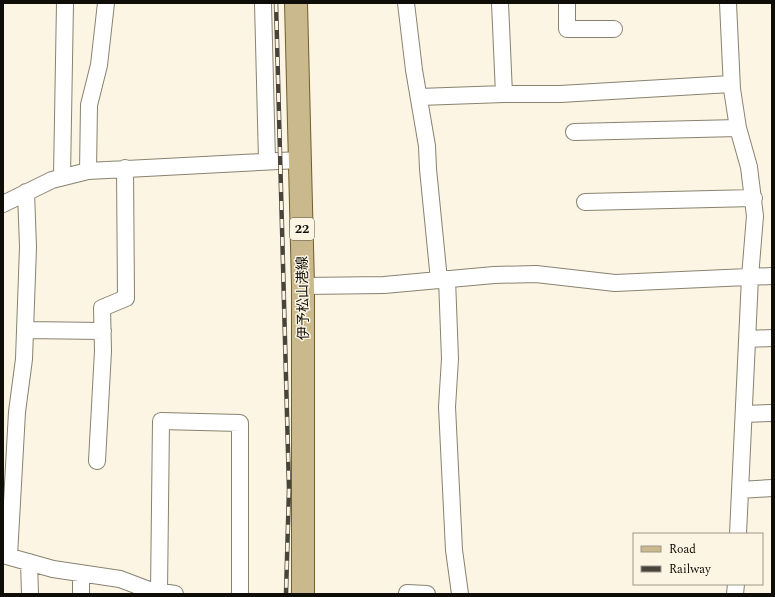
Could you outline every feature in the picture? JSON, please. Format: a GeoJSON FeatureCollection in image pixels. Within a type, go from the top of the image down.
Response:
{"type":"FeatureCollection","features":[{"type":"Feature","properties":{"kind":"main road","name":"伊予松山港線"},"geometry":{"type":"LineString","coordinates":[[296,3],[304,286],[303,594]]}},
{"type":"Feature","properties":{"kind":"street"},"geometry":{"type":"LineString","coordinates":[[62,176],[65,3]]}},
{"type":"Feature","properties":{"kind":"street"},"geometry":{"type":"LineString","coordinates":[[88,171],[89,105],[99,65],[106,3]]}},
{"type":"Feature","properties":{"kind":"street"},"geometry":{"type":"LineString","coordinates":[[263,3],[267,161]]}},
{"type":"Feature","properties":{"kind":"street"},"geometry":{"type":"LineString","coordinates":[[406,3],[414,70],[427,146],[428,169],[443,280],[450,358],[447,407],[454,550],[460,594]]}},
{"type":"Feature","properties":{"kind":"street"},"geometry":{"type":"LineString","coordinates":[[500,3],[504,94]]}},
{"type":"Feature","properties":{"kind":"street"},"geometry":{"type":"LineString","coordinates":[[567,3],[567,29],[614,29]]}},
{"type":"Feature","properties":{"kind":"street"},"geometry":{"type":"LineString","coordinates":[[728,3],[731,84],[738,128],[749,167],[755,216],[750,277],[738,533]]}},
{"type":"Feature","properties":{"kind":"street"},"geometry":{"type":"LineString","coordinates":[[419,97],[560,94],[731,84]]}},
{"type":"Feature","properties":{"kind":"street"},"geometry":{"type":"LineString","coordinates":[[574,132],[738,128]]}},
{"type":"Feature","properties":{"kind":"street"},"geometry":{"type":"LineString","coordinates":[[5,207],[26,192],[62,176],[88,171],[300,160]]}},
{"type":"Feature","properties":{"kind":"street"},"geometry":{"type":"LineString","coordinates":[[97,461],[102,308],[126,298],[125,168]]}},
{"type":"Feature","properties":{"kind":"street"},"geometry":{"type":"LineString","coordinates":[[26,192],[28,247],[24,359],[17,412],[6,555],[53,569],[120,579],[148,590],[167,593],[161,420],[240,423],[240,594]]}},
{"type":"Feature","properties":{"kind":"street"},"geometry":{"type":"LineString","coordinates":[[585,203],[754,198]]}},
{"type":"Feature","properties":{"kind":"street"},"geometry":{"type":"LineString","coordinates":[[304,286],[384,285],[494,275],[536,274],[615,283],[772,276]]}},
{"type":"Feature","properties":{"kind":"street"},"geometry":{"type":"LineString","coordinates":[[25,330],[102,331]]}},
{"type":"Feature","properties":{"kind":"street"},"geometry":{"type":"LineString","coordinates":[[747,339],[772,338]]}},
{"type":"Feature","properties":{"kind":"street"},"geometry":{"type":"LineString","coordinates":[[744,414],[772,413]]}},
{"type":"Feature","properties":{"kind":"street"},"geometry":{"type":"LineString","coordinates":[[740,490],[772,488]]}},
{"type":"Feature","properties":{"kind":"street"},"geometry":{"type":"LineString","coordinates":[[29,562],[30,594]]}},
{"type":"Feature","properties":{"kind":"street"},"geometry":{"type":"LineString","coordinates":[[80,573],[81,594]]}},
{"type":"Feature","properties":{"kind":"street"},"geometry":{"type":"LineString","coordinates":[[407,593],[426,589]]}},
{"type":"Feature","properties":{"kind":"railway"},"geometry":{"type":"LineString","coordinates":[[276,3],[289,489],[286,594]]}}]}
